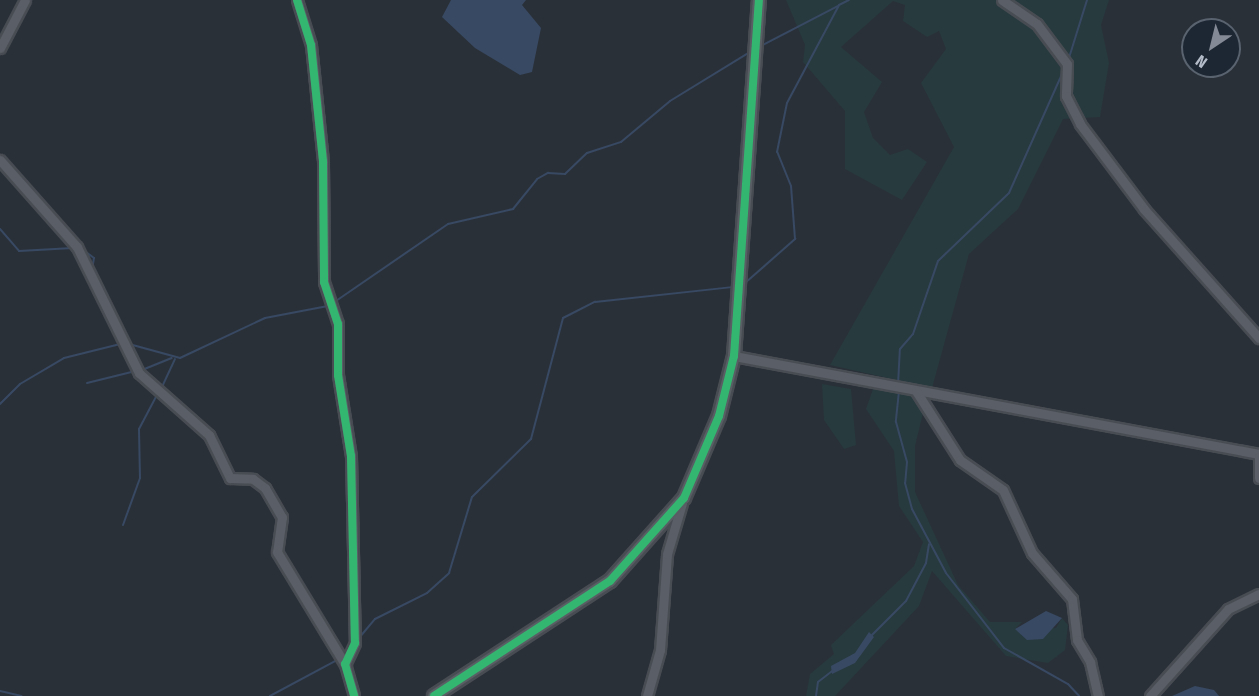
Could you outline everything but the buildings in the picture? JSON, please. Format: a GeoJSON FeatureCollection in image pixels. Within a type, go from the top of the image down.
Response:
{"type":"FeatureCollection","features":[{"type":"Feature","properties":{"kind":"street"},"geometry":{"type":"LineString","coordinates":[[0,48],[26,0]]}},
{"type":"Feature","properties":{"kind":"street"},"geometry":{"type":"LineString","coordinates":[[297,0],[311,45],[323,162],[324,282],[338,324],[339,375],[351,456],[355,643],[346,666]]}},
{"type":"Feature","properties":{"kind":"street"},"geometry":{"type":"LineString","coordinates":[[647,696],[660,650],[667,554],[684,498],[719,416],[734,356],[759,0]]}},
{"type":"Feature","properties":{"kind":"street"},"geometry":{"type":"LineString","coordinates":[[1002,0],[1037,24],[1067,63],[1066,96],[1080,124],[1144,209],[1259,338]]}},
{"type":"Feature","properties":{"kind":"street"},"geometry":{"type":"LineString","coordinates":[[0,160],[77,247],[139,373],[209,435],[230,478],[253,479],[265,488],[282,517],[277,552],[346,666],[354,696]]}},
{"type":"Feature","properties":{"kind":"street"},"geometry":{"type":"LineString","coordinates":[[734,356],[1259,456],[1259,478]]}},
{"type":"Feature","properties":{"kind":"street"},"geometry":{"type":"LineString","coordinates":[[916,391],[960,460],[1003,490],[1032,553],[1072,599],[1077,640],[1090,662],[1098,696]]}},
{"type":"Feature","properties":{"kind":"street"},"geometry":{"type":"LineString","coordinates":[[434,696],[610,581],[684,498]]}},
{"type":"Feature","properties":{"kind":"street"},"geometry":{"type":"LineString","coordinates":[[1150,696],[1228,609],[1259,594]]}},
{"type":"Feature","properties":{"kind":"green space"},"geometry":{"type":"Polygon","coordinates":[[[786,0],[1109,0],[1101,25],[1109,63],[1100,117],[1063,119],[1018,209],[969,254],[932,388],[830,365],[954,147],[921,83],[946,49],[939,31],[927,37],[903,21],[905,5],[893,1],[841,47],[882,82],[864,112],[873,138],[890,155],[908,149],[927,162],[902,200],[845,169],[845,111],[803,62],[805,45],[786,0]]]}},
{"type":"Feature","properties":{"kind":"green space"},"geometry":{"type":"Polygon","coordinates":[[[822,384],[851,389],[856,445],[844,449],[824,420],[822,384]]]}},
{"type":"Feature","properties":{"kind":"green space"},"geometry":{"type":"Polygon","coordinates":[[[873,389],[913,396],[924,409],[915,446],[915,492],[958,585],[990,622],[1022,622],[1015,629],[1056,628],[1062,618],[1068,625],[1065,650],[1048,663],[1006,656],[932,571],[919,606],[835,696],[806,696],[810,674],[834,654],[831,645],[914,566],[923,542],[899,506],[894,451],[866,409],[873,389]]]}},
{"type":"Feature","properties":{"kind":"water"},"geometry":{"type":"Polygon","coordinates":[[[451,0],[526,0],[522,5],[541,28],[532,72],[520,75],[475,48],[442,17],[451,0]]]}},
{"type":"Feature","properties":{"kind":"water"},"geometry":{"type":"Polygon","coordinates":[[[1046,611],[1062,618],[1043,639],[1027,640],[1015,629],[1046,611]]]}},
{"type":"Feature","properties":{"kind":"water"},"geometry":{"type":"Polygon","coordinates":[[[869,632],[874,637],[855,663],[832,674],[831,666],[855,653],[869,632]]]}},
{"type":"Feature","properties":{"kind":"water"},"geometry":{"type":"Polygon","coordinates":[[[1195,686],[1214,690],[1219,696],[1172,696],[1195,686]]]}},
{"type":"Feature","properties":{"kind":"waterway"},"geometry":{"type":"LineString","coordinates":[[745,283],[795,239],[791,186],[777,152],[787,103],[839,5],[849,0]]}},
{"type":"Feature","properties":{"kind":"waterway"},"geometry":{"type":"LineString","coordinates":[[1068,61],[1087,0]]}},
{"type":"Feature","properties":{"kind":"waterway"},"geometry":{"type":"LineString","coordinates":[[761,46],[838,6]]}},
{"type":"Feature","properties":{"kind":"waterway"},"geometry":{"type":"LineString","coordinates":[[333,303],[448,224],[513,209],[537,179],[548,173],[565,174],[587,153],[621,142],[670,101],[750,52]]}},
{"type":"Feature","properties":{"kind":"waterway"},"geometry":{"type":"LineString","coordinates":[[898,385],[900,349],[913,334],[938,261],[1009,193],[1062,74]]}},
{"type":"Feature","properties":{"kind":"waterway"},"geometry":{"type":"LineString","coordinates":[[0,229],[19,251],[73,248]]}},
{"type":"Feature","properties":{"kind":"waterway"},"geometry":{"type":"LineString","coordinates":[[82,249],[94,258],[92,269]]}},
{"type":"Feature","properties":{"kind":"waterway"},"geometry":{"type":"LineString","coordinates":[[359,638],[375,619],[427,593],[449,573],[472,497],[531,439],[563,318],[595,302],[734,287]]}},
{"type":"Feature","properties":{"kind":"waterway"},"geometry":{"type":"LineString","coordinates":[[129,344],[180,358],[265,318],[328,306]]}},
{"type":"Feature","properties":{"kind":"waterway"},"geometry":{"type":"LineString","coordinates":[[0,404],[20,384],[64,358],[120,344]]}},
{"type":"Feature","properties":{"kind":"waterway"},"geometry":{"type":"LineString","coordinates":[[142,370],[172,358]]}},
{"type":"Feature","properties":{"kind":"waterway"},"geometry":{"type":"LineString","coordinates":[[161,389],[175,359]]}},
{"type":"Feature","properties":{"kind":"waterway"},"geometry":{"type":"LineString","coordinates":[[87,383],[136,371]]}},
{"type":"Feature","properties":{"kind":"waterway"},"geometry":{"type":"LineString","coordinates":[[899,391],[896,422],[907,462],[905,483],[912,509],[946,573],[1004,648],[1068,684],[1079,696]]}},
{"type":"Feature","properties":{"kind":"waterway"},"geometry":{"type":"LineString","coordinates":[[123,525],[140,478],[139,429],[158,393]]}},
{"type":"Feature","properties":{"kind":"waterway"},"geometry":{"type":"LineString","coordinates":[[872,635],[906,601],[926,563],[929,544]]}},
{"type":"Feature","properties":{"kind":"waterway"},"geometry":{"type":"LineString","coordinates":[[270,696],[339,659]]}},
{"type":"Feature","properties":{"kind":"waterway"},"geometry":{"type":"LineString","coordinates":[[816,696],[818,682],[832,671]]}},
{"type":"Feature","properties":{"kind":"waterway"},"geometry":{"type":"LineString","coordinates":[[0,691],[21,696]]}},
{"type":"Feature","properties":{"kind":"cycle path"},"geometry":{"type":"LineString","coordinates":[[297,0],[311,45],[323,162],[324,282],[338,324],[338,375],[351,456],[355,643],[345,664],[354,696]]}},
{"type":"Feature","properties":{"kind":"cycle path"},"geometry":{"type":"LineString","coordinates":[[434,696],[610,581],[684,498],[719,416],[734,356],[759,0]]}}]}
